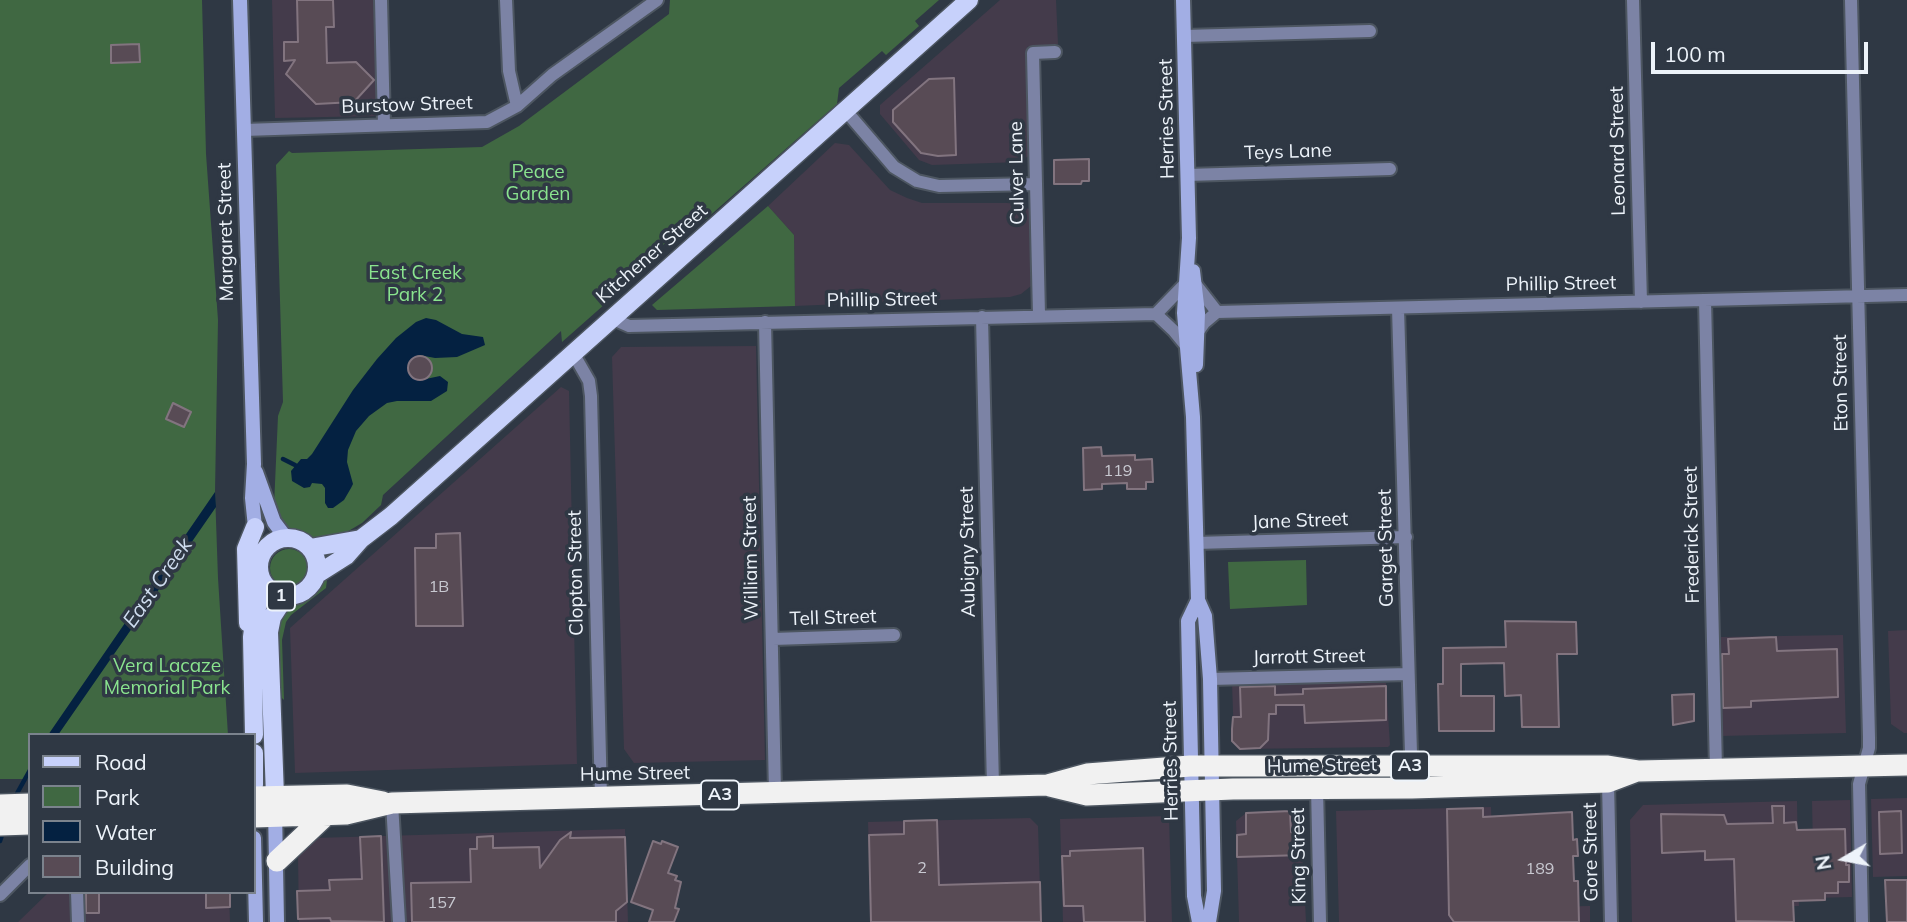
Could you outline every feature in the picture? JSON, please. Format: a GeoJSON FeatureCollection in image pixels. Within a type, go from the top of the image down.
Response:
{"type":"FeatureCollection","features":[{"type":"Feature","properties":{"kind":"highway","name":"Hume Street"},"geometry":{"type":"LineString","coordinates":[[268,803],[347,795],[392,803],[1048,785],[1087,774],[1190,766],[1608,766],[1639,771],[1907,765]]}},
{"type":"Feature","properties":{"kind":"highway","name":"Hume Street"},"geometry":{"type":"LineString","coordinates":[[1048,785],[1087,796],[1213,790],[1608,782],[1639,771]]}},
{"type":"Feature","properties":{"kind":"highway","name":"Hume Street"},"geometry":{"type":"LineString","coordinates":[[268,803],[326,815],[346,814],[392,803]]}},
{"type":"Feature","properties":{"kind":"highway"},"geometry":{"type":"LineString","coordinates":[[0,805],[21,816]]}},
{"type":"Feature","properties":{"kind":"highway"},"geometry":{"type":"LineString","coordinates":[[276,861],[326,815]]}},
{"type":"Feature","properties":{"kind":"main road","name":"Margaret Street"},"geometry":{"type":"LineString","coordinates":[[240,0],[254,464],[252,498],[255,527]]}},
{"type":"Feature","properties":{"kind":"main road","name":"Kitchener Street"},"geometry":{"type":"LineString","coordinates":[[316,575],[346,556],[361,539],[391,516],[969,0]]}},
{"type":"Feature","properties":{"kind":"main road","name":"Herries Street"},"geometry":{"type":"LineString","coordinates":[[1183,0],[1190,283],[1184,313],[1193,417],[1198,600],[1205,616],[1210,678],[1214,891],[1209,922]]}},
{"type":"Feature","properties":{"kind":"main road","name":"Herries Street"},"geometry":{"type":"LineString","coordinates":[[1190,283],[1198,313],[1193,417]]}},
{"type":"Feature","properties":{"kind":"main road","name":"Margaret Street"},"geometry":{"type":"LineString","coordinates":[[254,464],[274,522],[286,538]]}},
{"type":"Feature","properties":{"kind":"main road"},"geometry":{"type":"LineString","coordinates":[[255,527],[260,557]]}},
{"type":"Feature","properties":{"kind":"main road","name":"1"},"geometry":{"type":"LineString","coordinates":[[254,733],[252,637],[247,620],[246,549],[255,527]]}},
{"type":"Feature","properties":{"kind":"main road"},"geometry":{"type":"LineString","coordinates":[[286,538],[303,542],[310,548]]}},
{"type":"Feature","properties":{"kind":"main road","name":"1"},"geometry":{"type":"LineString","coordinates":[[286,538],[270,544],[260,557],[258,566],[264,585],[270,591],[285,597],[304,592],[316,575],[317,566],[310,548]]}},
{"type":"Feature","properties":{"kind":"main road","name":"Kitchener Street"},"geometry":{"type":"LineString","coordinates":[[310,548],[361,539]]}},
{"type":"Feature","properties":{"kind":"main road"},"geometry":{"type":"LineString","coordinates":[[252,637],[255,614],[264,585]]}},
{"type":"Feature","properties":{"kind":"main road","name":"1"},"geometry":{"type":"LineString","coordinates":[[277,917],[276,861],[268,803],[269,632],[272,617],[285,597]]}},
{"type":"Feature","properties":{"kind":"main road","name":"Herries Street"},"geometry":{"type":"LineString","coordinates":[[1198,600],[1188,621],[1194,896],[1199,922]]}},
{"type":"Feature","properties":{"kind":"main road"},"geometry":{"type":"LineString","coordinates":[[255,894],[256,918]]}},
{"type":"Feature","properties":{"kind":"main road"},"geometry":{"type":"LineString","coordinates":[[256,918],[266,909],[277,917]]}},
{"type":"Feature","properties":{"kind":"street"},"geometry":{"type":"LineString","coordinates":[[381,0],[384,125]]}},
{"type":"Feature","properties":{"kind":"street"},"geometry":{"type":"LineString","coordinates":[[506,0],[509,71],[517,106]]}},
{"type":"Feature","properties":{"kind":"street","name":"Burstow Street"},"geometry":{"type":"LineString","coordinates":[[244,130],[487,122],[517,106],[552,75],[657,0]]}},
{"type":"Feature","properties":{"kind":"street","name":"Leonard Street"},"geometry":{"type":"LineString","coordinates":[[1633,0],[1641,302]]}},
{"type":"Feature","properties":{"kind":"street","name":"Eton Street"},"geometry":{"type":"LineString","coordinates":[[1851,0],[1869,748],[1859,784],[1862,922]]}},
{"type":"Feature","properties":{"kind":"street"},"geometry":{"type":"LineString","coordinates":[[1184,36],[1370,31]]}},
{"type":"Feature","properties":{"kind":"street","name":"Culver Lane"},"geometry":{"type":"LineString","coordinates":[[1039,315],[1034,53],[1055,52]]}},
{"type":"Feature","properties":{"kind":"street"},"geometry":{"type":"LineString","coordinates":[[846,111],[894,167],[917,181],[939,186],[1036,184]]}},
{"type":"Feature","properties":{"kind":"street","name":"Teys Lane"},"geometry":{"type":"LineString","coordinates":[[1187,175],[1390,169]]}},
{"type":"Feature","properties":{"kind":"street"},"geometry":{"type":"LineString","coordinates":[[1187,347],[1156,314],[1190,283],[1217,312],[1197,333]]}},
{"type":"Feature","properties":{"kind":"street","name":"Phillip Street"},"geometry":{"type":"LineString","coordinates":[[1217,312],[1907,295]]}},
{"type":"Feature","properties":{"kind":"street","name":"Frederick Street"},"geometry":{"type":"LineString","coordinates":[[1705,300],[1716,769]]}},
{"type":"Feature","properties":{"kind":"street","name":"Garget Street"},"geometry":{"type":"LineString","coordinates":[[1398,308],[1412,788]]}},
{"type":"Feature","properties":{"kind":"street","name":"Phillip Street"},"geometry":{"type":"LineString","coordinates":[[611,318],[629,326],[1156,314]]}},
{"type":"Feature","properties":{"kind":"street","name":"Aubigny Street"},"geometry":{"type":"LineString","coordinates":[[982,317],[993,786]]}},
{"type":"Feature","properties":{"kind":"street","name":"William Street"},"geometry":{"type":"LineString","coordinates":[[765,323],[775,793]]}},
{"type":"Feature","properties":{"kind":"street","name":"Clopton Street"},"geometry":{"type":"LineString","coordinates":[[573,353],[589,381],[591,396],[601,797]]}},
{"type":"Feature","properties":{"kind":"street","name":"Jane Street"},"geometry":{"type":"LineString","coordinates":[[1196,544],[1406,537]]}},
{"type":"Feature","properties":{"kind":"street","name":"Tell Street"},"geometry":{"type":"LineString","coordinates":[[773,639],[894,635]]}},
{"type":"Feature","properties":{"kind":"street","name":"Jarrott Street"},"geometry":{"type":"LineString","coordinates":[[1210,678],[1408,674]]}},
{"type":"Feature","properties":{"kind":"street","name":"Gore Street"},"geometry":{"type":"LineString","coordinates":[[1608,782],[1611,922]]}},
{"type":"Feature","properties":{"kind":"street","name":"King Street"},"geometry":{"type":"LineString","coordinates":[[1317,788],[1320,922]]}},
{"type":"Feature","properties":{"kind":"street"},"geometry":{"type":"LineString","coordinates":[[392,803],[399,922]]}},
{"type":"Feature","properties":{"kind":"street"},"geometry":{"type":"LineString","coordinates":[[0,895],[28,867]]}},
{"type":"Feature","properties":{"kind":"street"},"geometry":{"type":"LineString","coordinates":[[77,894],[78,922]]}},
{"type":"Feature","properties":{"kind":"shaded area"},"geometry":{"type":"Polygon","coordinates":[[[272,0],[376,0],[380,116],[275,118],[272,0]]]}},
{"type":"Feature","properties":{"kind":"shaded area"},"geometry":{"type":"Polygon","coordinates":[[[1000,0],[1056,0],[1058,44],[1027,47],[1028,156],[1021,162],[932,165],[919,160],[880,114],[880,105],[1000,0]]]}},
{"type":"Feature","properties":{"kind":"shaded area"},"geometry":{"type":"Polygon","coordinates":[[[835,143],[849,145],[890,190],[907,198],[922,203],[1013,203],[1029,209],[1031,286],[1021,294],[1010,297],[795,306],[794,235],[768,206],[835,143]]]}},
{"type":"Feature","properties":{"kind":"shaded area"},"geometry":{"type":"Polygon","coordinates":[[[756,346],[765,760],[634,763],[624,749],[612,357],[621,347],[756,346]]]}},
{"type":"Feature","properties":{"kind":"shaded area"},"geometry":{"type":"Polygon","coordinates":[[[561,387],[569,391],[577,764],[295,773],[290,628],[561,387]]]}},
{"type":"Feature","properties":{"kind":"shaded area"},"geometry":{"type":"Polygon","coordinates":[[[1907,630],[1907,733],[1904,733],[1891,724],[1888,631],[1907,630]]]}},
{"type":"Feature","properties":{"kind":"shaded area"},"geometry":{"type":"Polygon","coordinates":[[[1843,635],[1846,733],[1721,736],[1721,637],[1843,635]]]}},
{"type":"Feature","properties":{"kind":"shaded area"},"geometry":{"type":"Polygon","coordinates":[[[1232,683],[1386,683],[1390,745],[1242,749],[1234,740],[1232,683]]]}},
{"type":"Feature","properties":{"kind":"shaded area"},"geometry":{"type":"Polygon","coordinates":[[[1907,798],[1907,876],[1873,877],[1871,799],[1907,798]]]}},
{"type":"Feature","properties":{"kind":"shaded area"},"geometry":{"type":"Polygon","coordinates":[[[1850,800],[1852,897],[1814,898],[1812,801],[1850,800]]]}},
{"type":"Feature","properties":{"kind":"shaded area"},"geometry":{"type":"Polygon","coordinates":[[[1797,801],[1799,906],[1763,907],[1762,922],[1632,922],[1630,820],[1643,805],[1797,801]]]}},
{"type":"Feature","properties":{"kind":"shaded area"},"geometry":{"type":"Polygon","coordinates":[[[1491,807],[1494,908],[1590,906],[1590,922],[1339,922],[1336,811],[1491,807]]]}},
{"type":"Feature","properties":{"kind":"shaded area"},"geometry":{"type":"Polygon","coordinates":[[[1295,811],[1301,818],[1306,922],[1239,922],[1236,821],[1246,813],[1295,811]]]}},
{"type":"Feature","properties":{"kind":"shaded area"},"geometry":{"type":"Polygon","coordinates":[[[1169,816],[1172,922],[1063,922],[1060,819],[1169,816]]]}},
{"type":"Feature","properties":{"kind":"shaded area"},"geometry":{"type":"Polygon","coordinates":[[[1030,818],[1038,826],[1041,922],[871,922],[868,822],[1030,818]]]}},
{"type":"Feature","properties":{"kind":"shaded area"},"geometry":{"type":"Polygon","coordinates":[[[625,829],[628,922],[299,922],[298,857],[314,838],[625,829]]]}},
{"type":"Feature","properties":{"kind":"shaded area"},"geometry":{"type":"Polygon","coordinates":[[[47,894],[229,894],[230,922],[18,922],[47,894]]]}},
{"type":"Feature","properties":{"kind":"green space","name":"Vera Lacaze Memorial Park"},"geometry":{"type":"Polygon","coordinates":[[[0,0],[202,0],[206,154],[218,320],[215,492],[228,733],[28,733],[28,779],[0,779],[0,0]]]}},
{"type":"Feature","properties":{"kind":"green space","name":"East Creek Park 2"},"geometry":{"type":"Polygon","coordinates":[[[670,0],[939,0],[915,21],[919,26],[886,55],[882,51],[839,88],[837,104],[706,219],[700,213],[623,280],[622,289],[562,342],[561,331],[383,495],[381,505],[362,523],[345,533],[314,539],[283,526],[274,506],[278,416],[283,402],[276,165],[289,151],[482,147],[519,126],[669,14],[670,0]]]}},
{"type":"Feature","properties":{"kind":"green space"},"geometry":{"type":"Polygon","coordinates":[[[768,206],[794,235],[795,306],[657,310],[652,305],[768,206]]]}},
{"type":"Feature","properties":{"kind":"green space"},"geometry":{"type":"Polygon","coordinates":[[[289,549],[302,555],[308,568],[302,581],[289,587],[276,581],[270,568],[276,555],[289,549]]]}},
{"type":"Feature","properties":{"kind":"green space"},"geometry":{"type":"Polygon","coordinates":[[[1306,560],[1307,605],[1230,609],[1228,562],[1306,560]]]}},
{"type":"Feature","properties":{"kind":"green space"},"geometry":{"type":"Polygon","coordinates":[[[327,580],[326,588],[286,622],[282,640],[284,700],[278,694],[277,620],[282,612],[311,594],[322,581],[327,580]]]}},
{"type":"Feature","properties":{"kind":"water"},"geometry":{"type":"Polygon","coordinates":[[[426,318],[436,320],[462,334],[483,337],[485,345],[457,357],[435,358],[419,355],[411,360],[408,369],[412,377],[421,380],[440,376],[448,382],[447,391],[431,401],[387,403],[369,416],[356,431],[348,450],[347,462],[353,484],[344,500],[333,508],[328,508],[322,484],[312,483],[310,487],[304,488],[292,481],[291,471],[301,459],[307,459],[312,454],[353,390],[377,359],[396,338],[416,322],[426,318]]]}},
{"type":"Feature","properties":{"kind":"water"},"geometry":{"type":"Polygon","coordinates":[[[215,492],[216,507],[59,733],[49,733],[215,492]]]}},
{"type":"Feature","properties":{"kind":"building"},"geometry":{"type":"Polygon","coordinates":[[[297,0],[333,0],[334,27],[326,27],[327,63],[356,62],[374,80],[354,102],[316,104],[286,74],[295,60],[284,61],[284,42],[298,42],[297,0]]]}},
{"type":"Feature","properties":{"kind":"building"},"geometry":{"type":"Polygon","coordinates":[[[139,44],[140,62],[111,63],[111,45],[139,44]]]}},
{"type":"Feature","properties":{"kind":"building"},"geometry":{"type":"Polygon","coordinates":[[[954,78],[956,155],[921,153],[893,122],[893,110],[929,79],[954,78]]]}},
{"type":"Feature","properties":{"kind":"building"},"geometry":{"type":"Polygon","coordinates":[[[1089,159],[1089,181],[1082,181],[1081,184],[1054,184],[1054,160],[1089,159]]]}},
{"type":"Feature","properties":{"kind":"building"},"geometry":{"type":"Polygon","coordinates":[[[420,356],[429,359],[432,368],[429,377],[420,380],[411,377],[408,368],[411,359],[420,356]]]}},
{"type":"Feature","properties":{"kind":"building"},"geometry":{"type":"Polygon","coordinates":[[[173,403],[191,412],[184,427],[166,419],[173,403]]]}},
{"type":"Feature","properties":{"kind":"building"},"geometry":{"type":"Polygon","coordinates":[[[1101,447],[1102,456],[1135,455],[1135,460],[1152,459],[1153,482],[1146,482],[1146,489],[1127,489],[1127,483],[1102,484],[1102,489],[1084,490],[1083,448],[1101,447]]]}},
{"type":"Feature","properties":{"kind":"building"},"geometry":{"type":"Polygon","coordinates":[[[460,533],[463,626],[416,626],[415,548],[436,548],[436,534],[460,533]]]}},
{"type":"Feature","properties":{"kind":"building"},"geometry":{"type":"Polygon","coordinates":[[[1505,621],[1576,622],[1577,654],[1557,654],[1559,727],[1522,727],[1521,695],[1505,696],[1504,663],[1461,664],[1461,696],[1494,696],[1494,731],[1439,731],[1438,684],[1443,684],[1443,648],[1506,647],[1505,621]]]}},
{"type":"Feature","properties":{"kind":"building"},"geometry":{"type":"Polygon","coordinates":[[[1776,637],[1777,651],[1837,649],[1838,697],[1751,701],[1751,707],[1723,708],[1722,654],[1729,654],[1728,639],[1776,637]]]}},
{"type":"Feature","properties":{"kind":"building"},"geometry":{"type":"Polygon","coordinates":[[[1275,686],[1275,695],[1303,694],[1303,689],[1386,686],[1386,720],[1305,723],[1304,705],[1276,705],[1276,714],[1269,714],[1268,740],[1260,748],[1240,749],[1232,741],[1232,729],[1233,717],[1241,717],[1240,687],[1275,686]]]}},
{"type":"Feature","properties":{"kind":"building"},"geometry":{"type":"Polygon","coordinates":[[[1694,694],[1694,721],[1673,725],[1672,695],[1694,694]]]}},
{"type":"Feature","properties":{"kind":"building"},"geometry":{"type":"Polygon","coordinates":[[[1772,806],[1784,806],[1784,823],[1796,822],[1797,830],[1845,829],[1849,882],[1838,882],[1838,893],[1825,893],[1825,900],[1793,901],[1794,922],[1736,921],[1734,859],[1705,860],[1705,851],[1662,853],[1661,814],[1724,815],[1727,824],[1773,823],[1772,806]]]}},
{"type":"Feature","properties":{"kind":"building"},"geometry":{"type":"Polygon","coordinates":[[[1483,808],[1483,817],[1572,812],[1573,840],[1577,839],[1578,856],[1573,856],[1574,881],[1578,881],[1579,922],[1454,922],[1449,915],[1447,809],[1483,808]]]}},
{"type":"Feature","properties":{"kind":"building"},"geometry":{"type":"Polygon","coordinates":[[[1290,811],[1291,832],[1301,832],[1302,855],[1237,857],[1237,835],[1246,834],[1246,813],[1290,811]]]}},
{"type":"Feature","properties":{"kind":"building"},"geometry":{"type":"Polygon","coordinates":[[[1901,811],[1902,853],[1880,854],[1879,812],[1901,811]]]}},
{"type":"Feature","properties":{"kind":"building"},"geometry":{"type":"Polygon","coordinates":[[[937,820],[939,885],[1040,882],[1041,922],[871,922],[869,835],[904,834],[904,821],[937,820]]]}},
{"type":"Feature","properties":{"kind":"building"},"geometry":{"type":"Polygon","coordinates":[[[571,832],[570,838],[625,837],[627,902],[616,911],[616,922],[412,922],[411,883],[471,882],[470,849],[477,849],[477,837],[493,836],[493,848],[539,847],[540,868],[560,840],[571,832]]]}},
{"type":"Feature","properties":{"kind":"building"},"geometry":{"type":"Polygon","coordinates":[[[381,836],[384,922],[331,921],[330,918],[298,919],[297,891],[330,890],[329,880],[362,879],[360,837],[381,836]]]}},
{"type":"Feature","properties":{"kind":"building"},"geometry":{"type":"Polygon","coordinates":[[[653,841],[661,844],[662,841],[678,847],[668,873],[677,876],[675,880],[681,882],[675,908],[679,909],[674,922],[649,922],[653,910],[631,902],[653,841]]]}},
{"type":"Feature","properties":{"kind":"building"},"geometry":{"type":"Polygon","coordinates":[[[1143,848],[1145,922],[1084,922],[1083,906],[1064,906],[1062,856],[1070,856],[1070,851],[1143,848]]]}},
{"type":"Feature","properties":{"kind":"building"},"geometry":{"type":"Polygon","coordinates":[[[1885,880],[1907,880],[1907,922],[1887,922],[1885,880]]]}},
{"type":"Feature","properties":{"kind":"building"},"geometry":{"type":"Polygon","coordinates":[[[86,894],[99,894],[99,913],[86,913],[86,894]]]}},
{"type":"Feature","properties":{"kind":"building"},"geometry":{"type":"Polygon","coordinates":[[[206,894],[230,894],[230,907],[206,908],[206,894]]]}},
{"type":"Feature","properties":{"kind":"waterway","name":"East Creek"},"geometry":{"type":"LineString","coordinates":[[283,459],[295,465]]}},
{"type":"Feature","properties":{"kind":"waterway","name":"East Creek"},"geometry":{"type":"LineString","coordinates":[[15,797],[28,774]]}},
{"type":"Feature","properties":{"kind":"waterway","name":"East Creek"},"geometry":{"type":"LineString","coordinates":[[0,841],[3,832]]}},
{"type":"Feature","properties":{"kind":"park label","name":"Peace Garden"},"geometry":{"type":"Point","coordinates":[538,183]}}]}
